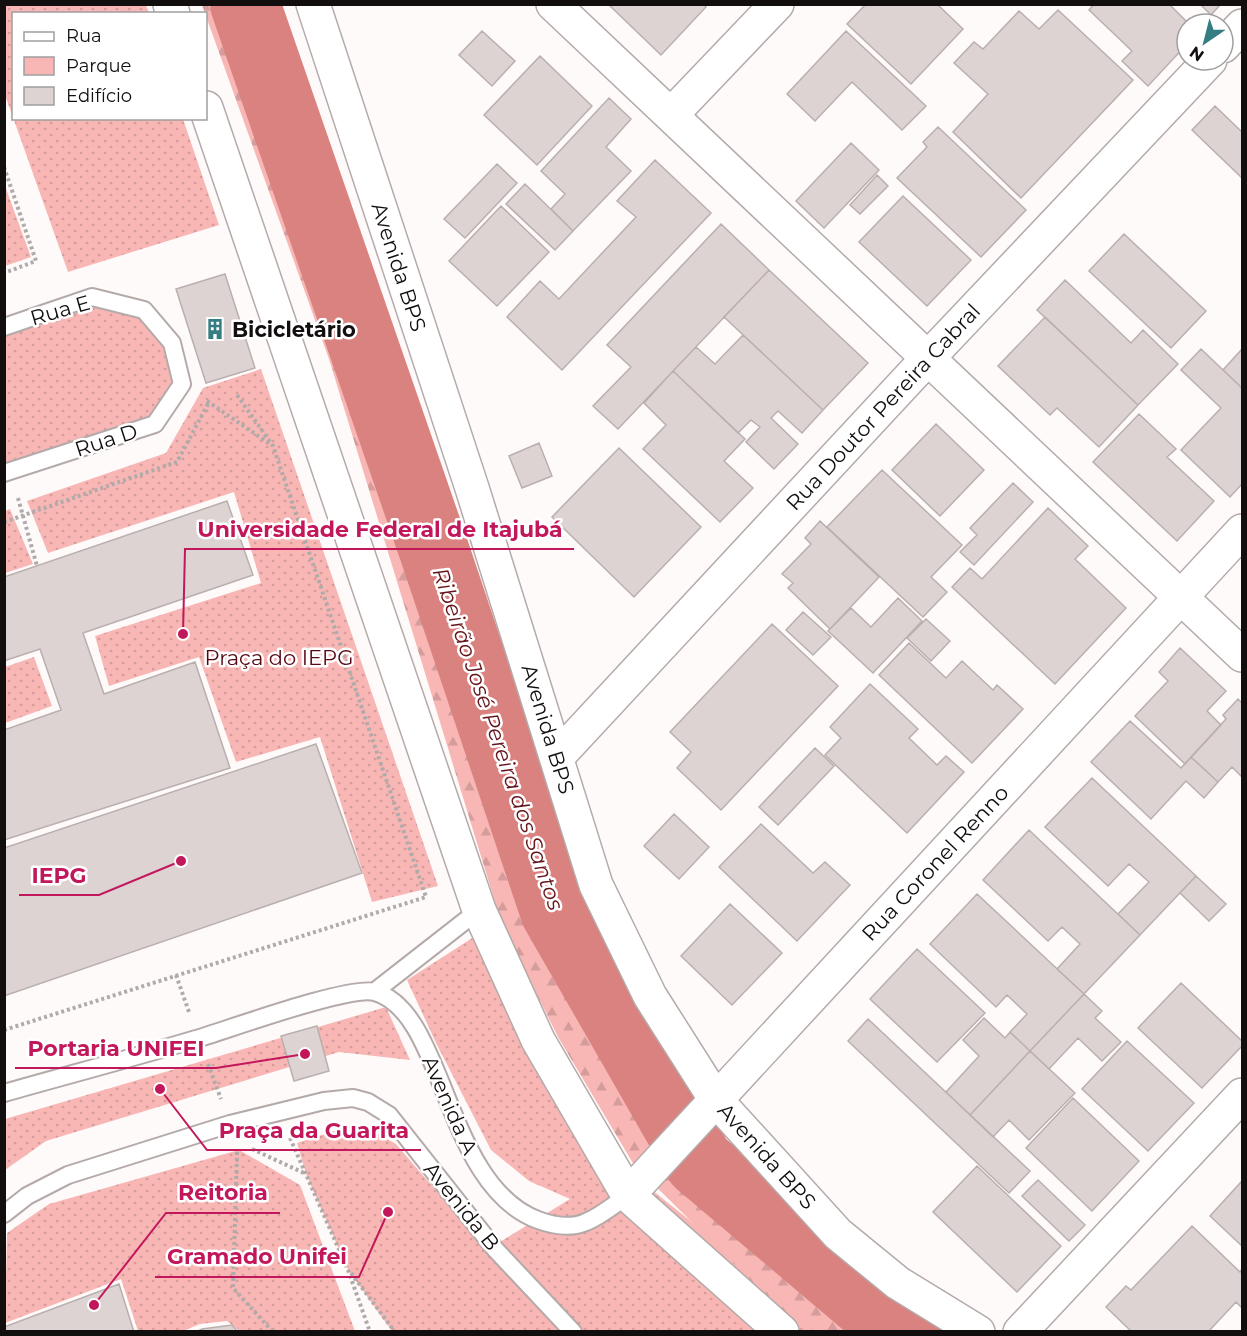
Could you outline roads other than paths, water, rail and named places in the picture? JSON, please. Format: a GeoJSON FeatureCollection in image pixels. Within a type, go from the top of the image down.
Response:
{"type":"FeatureCollection","features":[{"type":"Feature","properties":{"kind":"street","name":"Avenida BPS"},"geometry":{"type":"LineString","coordinates":[[313,4],[558,756],[596,885],[650,996],[709,1107],[838,1234],[898,1283],[978,1332]]}},
{"type":"Feature","properties":{"kind":"street"},"geometry":{"type":"LineString","coordinates":[[554,4],[1242,655]]}},
{"type":"Feature","properties":{"kind":"street"},"geometry":{"type":"LineString","coordinates":[[671,116],[777,4]]}},
{"type":"Feature","properties":{"kind":"street","name":"Rua Doutor Pereira Cabral"},"geometry":{"type":"LineString","coordinates":[[558,756],[928,358],[1199,72]]}},
{"type":"Feature","properties":{"kind":"street"},"geometry":{"type":"LineString","coordinates":[[207,111],[479,910],[538,1040],[632,1191],[782,1332]]}},
{"type":"Feature","properties":{"kind":"street","name":"Rua Coronel Renno"},"geometry":{"type":"LineString","coordinates":[[632,1191],[1242,531]]}},
{"type":"Feature","properties":{"kind":"street"},"geometry":{"type":"LineString","coordinates":[[1020,1332],[1242,1095]]}},
{"type":"Feature","properties":{"kind":"lane","name":"Rua E"},"geometry":{"type":"LineString","coordinates":[[4,327],[92,297],[144,310],[172,343],[182,384]]}},
{"type":"Feature","properties":{"kind":"lane","name":"Rua D"},"geometry":{"type":"LineString","coordinates":[[7,472],[154,424],[182,384]]}},
{"type":"Feature","properties":{"kind":"lane"},"geometry":{"type":"LineString","coordinates":[[4,1094],[259,1018],[353,994],[374,992],[479,910]]}},
{"type":"Feature","properties":{"kind":"lane","name":"Avenida A"},"geometry":{"type":"LineString","coordinates":[[374,992],[397,1004],[414,1023],[468,1149],[495,1189],[526,1216],[558,1227],[586,1223],[632,1191]]}},
{"type":"Feature","properties":{"kind":"lane","name":"Avenida B"},"geometry":{"type":"LineString","coordinates":[[4,1214],[27,1196],[68,1175],[230,1124],[324,1101],[353,1098],[368,1102],[389,1115],[495,1249],[573,1332]]}},
{"type":"Feature","properties":{"kind":"waterway","name":"Ribeirão José Pereira dos Santos"},"geometry":{"type":"LineString","coordinates":[[245,4],[436,556],[555,911],[699,1162],[887,1321],[909,1332]]}},
{"type":"Feature","properties":{"kind":"place","name":"Bicicletário"},"geometry":{"type":"Point","coordinates":[215,329]}},
{"type":"Feature","properties":{"kind":"place","name":"Universidade Federal de Itajubá"},"geometry":{"type":"Point","coordinates":[183,634]}},
{"type":"Feature","properties":{"kind":"place","name":"IEPG"},"geometry":{"type":"Point","coordinates":[181,861]}},
{"type":"Feature","properties":{"kind":"place","name":"Portaria UNIFEI"},"geometry":{"type":"Point","coordinates":[305,1054]}},
{"type":"Feature","properties":{"kind":"place","name":"Praça da Guarita"},"geometry":{"type":"Point","coordinates":[160,1089]}},
{"type":"Feature","properties":{"kind":"place","name":"Gramado Unifei"},"geometry":{"type":"Point","coordinates":[388,1212]}},
{"type":"Feature","properties":{"kind":"place","name":"Reitoria"},"geometry":{"type":"Point","coordinates":[94,1305]}},
{"type":"Feature","properties":{"kind":"park label","name":"Praça do IEPG"},"geometry":{"type":"Point","coordinates":[279,657]}}]}
